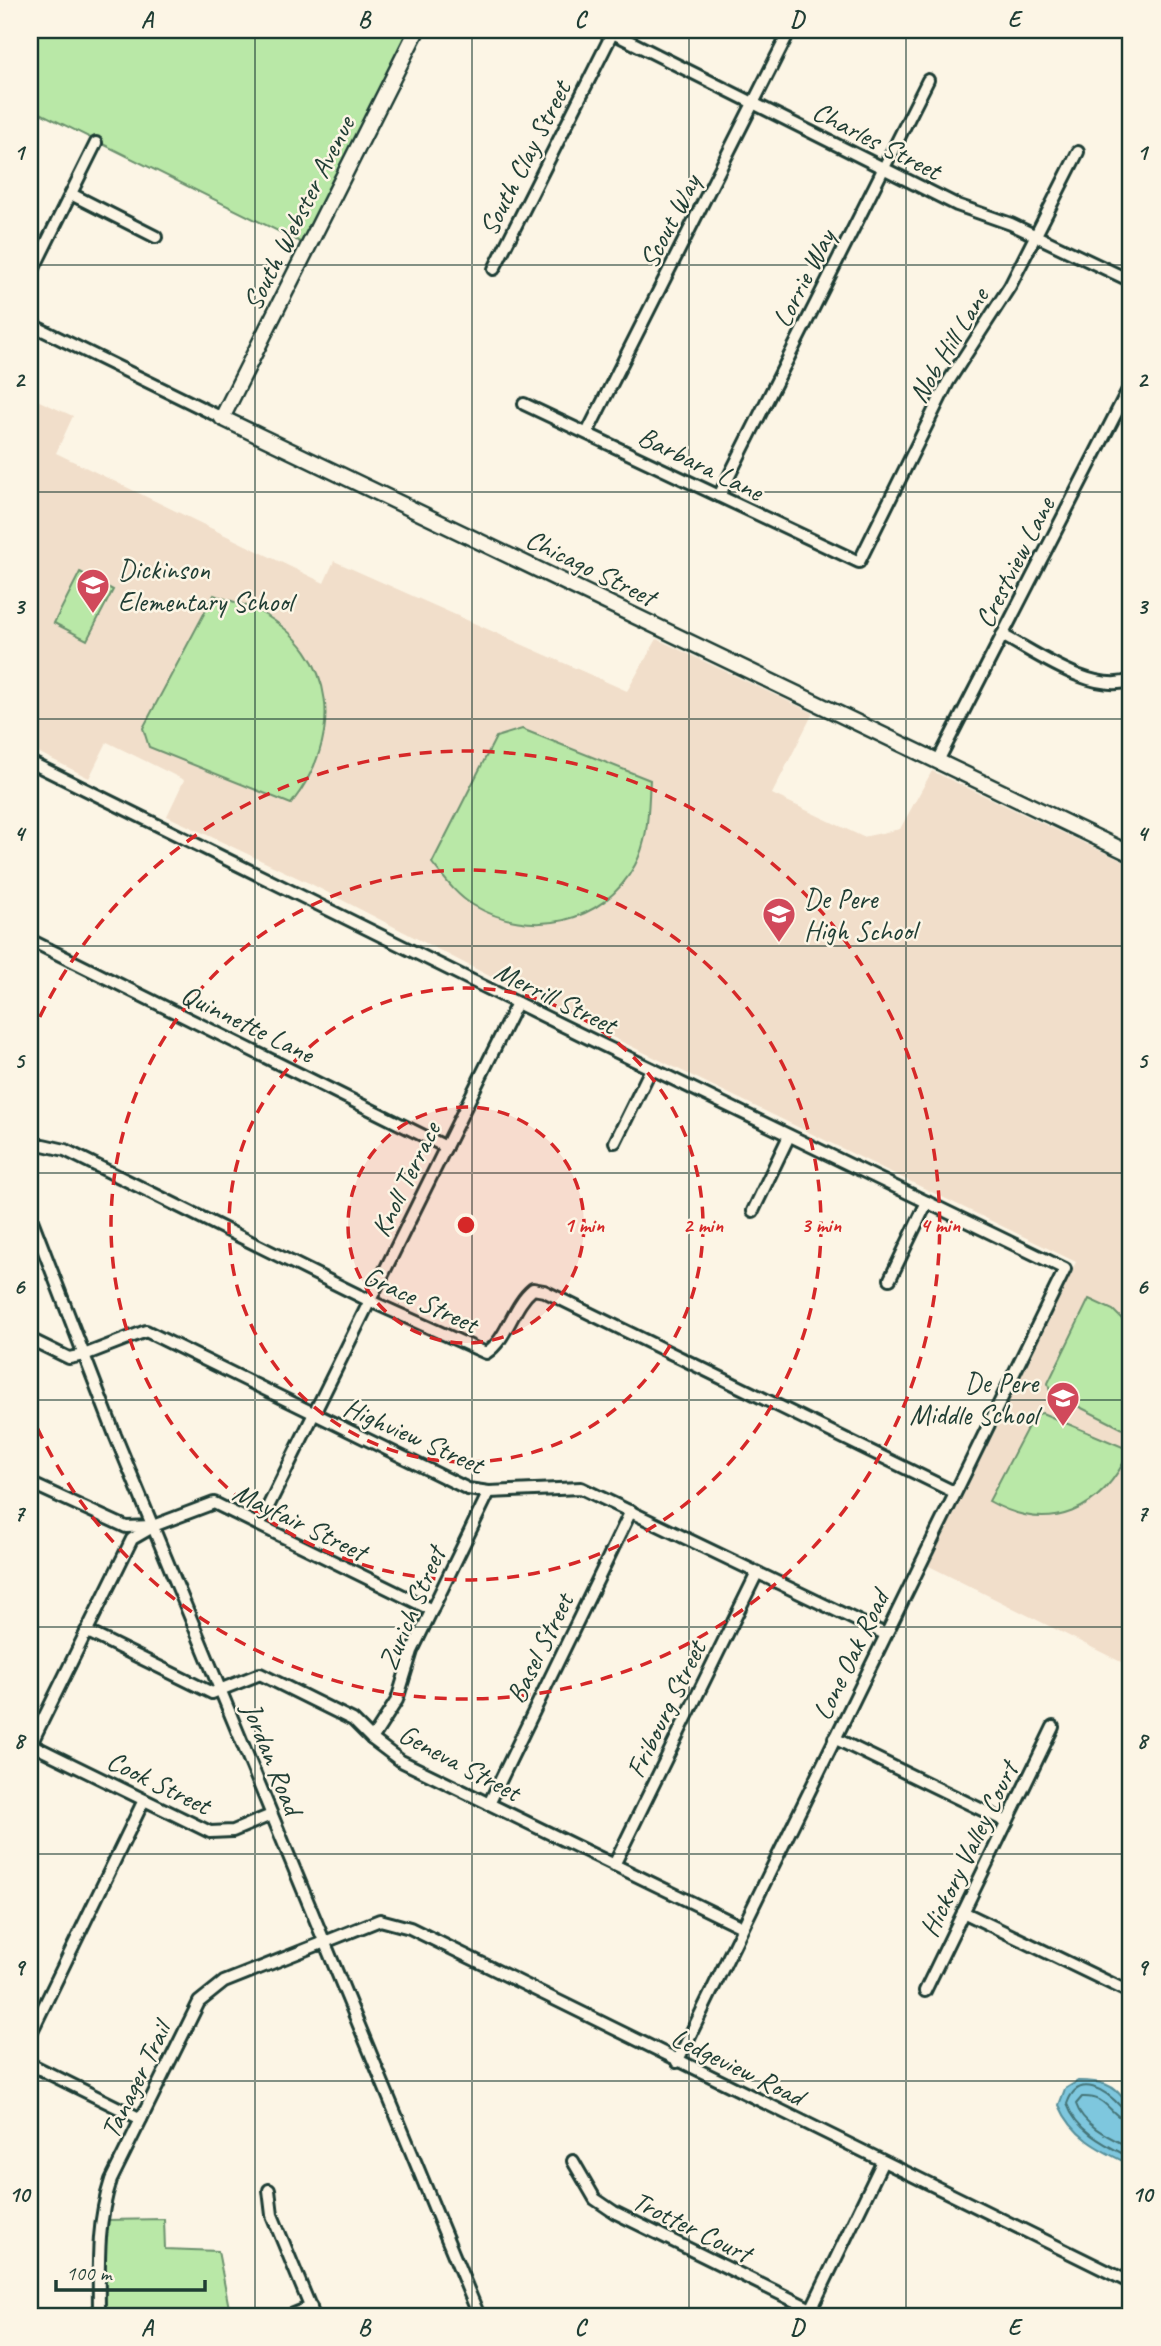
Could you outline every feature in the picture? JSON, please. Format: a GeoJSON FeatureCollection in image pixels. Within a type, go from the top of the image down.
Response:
{"type":"FeatureCollection","features":[{"type":"Feature","properties":{"kind":"street","name":"South Webster Avenue"},"geometry":{"type":"LineString","coordinates":[[222,418],[417,30]]}},
{"type":"Feature","properties":{"kind":"street","name":"Scout Way"},"geometry":{"type":"LineString","coordinates":[[587,433],[790,30]]}},
{"type":"Feature","properties":{"kind":"street","name":"Charles Street"},"geometry":{"type":"LineString","coordinates":[[611,31],[957,205],[1036,235],[1131,281]]}},
{"type":"Feature","properties":{"kind":"street","name":"South Clay Street"},"geometry":{"type":"LineString","coordinates":[[494,269],[611,31]]}},
{"type":"Feature","properties":{"kind":"street","name":"Lorrie Way"},"geometry":{"type":"LineString","coordinates":[[719,496],[928,80]]}},
{"type":"Feature","properties":{"kind":"street"},"geometry":{"type":"LineString","coordinates":[[30,276],[96,143]]}},
{"type":"Feature","properties":{"kind":"street","name":"Nob Hill Lane"},"geometry":{"type":"LineString","coordinates":[[859,562],[953,374],[1010,286],[1078,152]]}},
{"type":"Feature","properties":{"kind":"street"},"geometry":{"type":"LineString","coordinates":[[71,194],[156,237]]}},
{"type":"Feature","properties":{"kind":"street","name":"Chicago Street"},"geometry":{"type":"LineString","coordinates":[[30,324],[1131,854]]}},
{"type":"Feature","properties":{"kind":"street","name":"Crestview Lane"},"geometry":{"type":"LineString","coordinates":[[937,761],[1131,384]]}},
{"type":"Feature","properties":{"kind":"street","name":"Barbara Lane"},"geometry":{"type":"LineString","coordinates":[[524,404],[859,562]]}},
{"type":"Feature","properties":{"kind":"street"},"geometry":{"type":"LineString","coordinates":[[1002,635],[1094,682],[1112,685],[1131,680]]}},
{"type":"Feature","properties":{"kind":"street","name":"Merrill Street"},"geometry":{"type":"LineString","coordinates":[[30,762],[651,1069],[1065,1269]]}},
{"type":"Feature","properties":{"kind":"street","name":"Quinnette Lane"},"geometry":{"type":"LineString","coordinates":[[30,940],[446,1147]]}},
{"type":"Feature","properties":{"kind":"street","name":"Knoll Terrace"},"geometry":{"type":"LineString","coordinates":[[259,1525],[517,1003]]}},
{"type":"Feature","properties":{"kind":"street"},"geometry":{"type":"LineString","coordinates":[[615,1142],[651,1069]]}},
{"type":"Feature","properties":{"kind":"street"},"geometry":{"type":"LineString","coordinates":[[753,1211],[789,1136]]}},
{"type":"Feature","properties":{"kind":"street","name":"Grace Street"},"geometry":{"type":"LineString","coordinates":[[30,1146],[43,1145],[65,1150],[370,1301],[486,1353],[495,1347],[524,1296],[533,1289],[544,1291],[954,1492]]}},
{"type":"Feature","properties":{"kind":"street"},"geometry":{"type":"LineString","coordinates":[[890,1279],[927,1202]]}},
{"type":"Feature","properties":{"kind":"street","name":"Jordan Road"},"geometry":{"type":"LineString","coordinates":[[30,1215],[153,1526],[479,2316]]}},
{"type":"Feature","properties":{"kind":"street","name":"Lone Oak Road"},"geometry":{"type":"LineString","coordinates":[[677,2062],[1065,1269]]}},
{"type":"Feature","properties":{"kind":"street","name":"Highview Street"},"geometry":{"type":"LineString","coordinates":[[84,1355],[146,1331],[468,1489],[489,1492],[572,1486],[589,1490],[885,1634]]}},
{"type":"Feature","properties":{"kind":"street"},"geometry":{"type":"LineString","coordinates":[[30,1339],[69,1358],[84,1355]]}},
{"type":"Feature","properties":{"kind":"street","name":"Mayfair Street"},"geometry":{"type":"LineString","coordinates":[[30,1483],[125,1527],[153,1526],[214,1503],[432,1610]]}},
{"type":"Feature","properties":{"kind":"street","name":"Zurich Street"},"geometry":{"type":"LineString","coordinates":[[372,1739],[397,1700],[412,1651],[489,1492]]}},
{"type":"Feature","properties":{"kind":"street","name":"Basel Street"},"geometry":{"type":"LineString","coordinates":[[489,1804],[631,1511]]}},
{"type":"Feature","properties":{"kind":"street"},"geometry":{"type":"LineString","coordinates":[[30,1745],[132,1539],[153,1526]]}},
{"type":"Feature","properties":{"kind":"street","name":"Fribourg Street"},"geometry":{"type":"LineString","coordinates":[[614,1865],[757,1573]]}},
{"type":"Feature","properties":{"kind":"street"},"geometry":{"type":"LineString","coordinates":[[86,1631],[212,1693],[221,1690]]}},
{"type":"Feature","properties":{"kind":"street","name":"Geneva Street"},"geometry":{"type":"LineString","coordinates":[[221,1690],[260,1674],[353,1720],[372,1739],[401,1761],[742,1927]]}},
{"type":"Feature","properties":{"kind":"street","name":"Hickory Valley Court"},"geometry":{"type":"LineString","coordinates":[[925,1991],[1053,1727]]}},
{"type":"Feature","properties":{"kind":"street"},"geometry":{"type":"LineString","coordinates":[[834,1738],[1007,1822]]}},
{"type":"Feature","properties":{"kind":"street","name":"Cook Street"},"geometry":{"type":"LineString","coordinates":[[30,1745],[218,1834],[271,1815]]}},
{"type":"Feature","properties":{"kind":"street"},"geometry":{"type":"LineString","coordinates":[[30,2035],[144,1800]]}},
{"type":"Feature","properties":{"kind":"street"},"geometry":{"type":"LineString","coordinates":[[963,1912],[1131,1993]]}},
{"type":"Feature","properties":{"kind":"street","name":"Ledgeview Road"},"geometry":{"type":"LineString","coordinates":[[323,1941],[380,1920],[393,1921],[1131,2283]]}},
{"type":"Feature","properties":{"kind":"street","name":"Tanager Trail"},"geometry":{"type":"LineString","coordinates":[[99,2316],[99,2239],[104,2201],[193,2012],[205,1995],[224,1982],[323,1941]]}},
{"type":"Feature","properties":{"kind":"street"},"geometry":{"type":"LineString","coordinates":[[30,2064],[141,2119]]}},
{"type":"Feature","properties":{"kind":"street","name":"Trotter Court"},"geometry":{"type":"LineString","coordinates":[[573,2161],[595,2199],[614,2213],[809,2313]]}},
{"type":"Feature","properties":{"kind":"street"},"geometry":{"type":"LineString","coordinates":[[809,2313],[882,2163]]}},
{"type":"Feature","properties":{"kind":"street"},"geometry":{"type":"LineString","coordinates":[[269,2190],[272,2215],[313,2312],[289,2316]]}},
{"type":"Feature","properties":{"kind":"shaded area","name":"De Pere High School"},"geometry":{"type":"Polygon","coordinates":[[[30,397],[73,416],[56,453],[324,583],[334,561],[627,691],[657,639],[813,713],[772,794],[863,837],[900,829],[932,771],[1131,865],[1131,1667],[927,1565],[1076,1262],[540,1002],[313,885],[167,816],[184,780],[107,742],[89,778],[30,748],[30,397]]]}},
{"type":"Feature","properties":{"kind":"green space"},"geometry":{"type":"Polygon","coordinates":[[[30,30],[417,30],[308,246],[30,108],[30,30]]]}},
{"type":"Feature","properties":{"kind":"green space"},"geometry":{"type":"Polygon","coordinates":[[[80,572],[113,590],[87,640],[54,623],[80,572]]]}},
{"type":"Feature","properties":{"kind":"green space"},"geometry":{"type":"Polygon","coordinates":[[[214,595],[255,609],[286,630],[305,651],[318,674],[325,699],[325,726],[319,752],[308,779],[291,804],[149,747],[143,728],[214,595]]]}},
{"type":"Feature","properties":{"kind":"green space"},"geometry":{"type":"Polygon","coordinates":[[[522,729],[650,780],[645,834],[635,865],[621,885],[604,901],[585,913],[563,920],[518,922],[495,916],[462,897],[432,863],[496,737],[522,729]]]}},
{"type":"Feature","properties":{"kind":"green space"},"geometry":{"type":"Polygon","coordinates":[[[1089,1299],[1113,1310],[1131,1328],[1131,1433],[1050,1392],[1048,1383],[1089,1299]]]}},
{"type":"Feature","properties":{"kind":"green space"},"geometry":{"type":"Polygon","coordinates":[[[1042,1413],[1130,1450],[1105,1489],[1072,1512],[1053,1516],[1033,1516],[1011,1511],[989,1501],[1034,1415],[1042,1413]]]}},
{"type":"Feature","properties":{"kind":"green space"},"geometry":{"type":"Polygon","coordinates":[[[164,2219],[165,2249],[218,2251],[230,2313],[118,2314],[112,2313],[105,2305],[106,2220],[164,2219]]]}},
{"type":"Feature","properties":{"kind":"water"},"geometry":{"type":"Polygon","coordinates":[[[1078,2081],[1106,2084],[1117,2091],[1126,2103],[1131,2101],[1131,2165],[1089,2142],[1065,2116],[1059,2105],[1065,2089],[1078,2081]]]}},
{"type":"Feature","properties":{"kind":"place","name":"Dickinson Elementary School"},"geometry":{"type":"Point","coordinates":[93,615]}},
{"type":"Feature","properties":{"kind":"place","name":"De Pere High School"},"geometry":{"type":"Point","coordinates":[779,944]}},
{"type":"Feature","properties":{"kind":"place","name":"De Pere Middle School"},"geometry":{"type":"Point","coordinates":[1063,1428]}}]}
